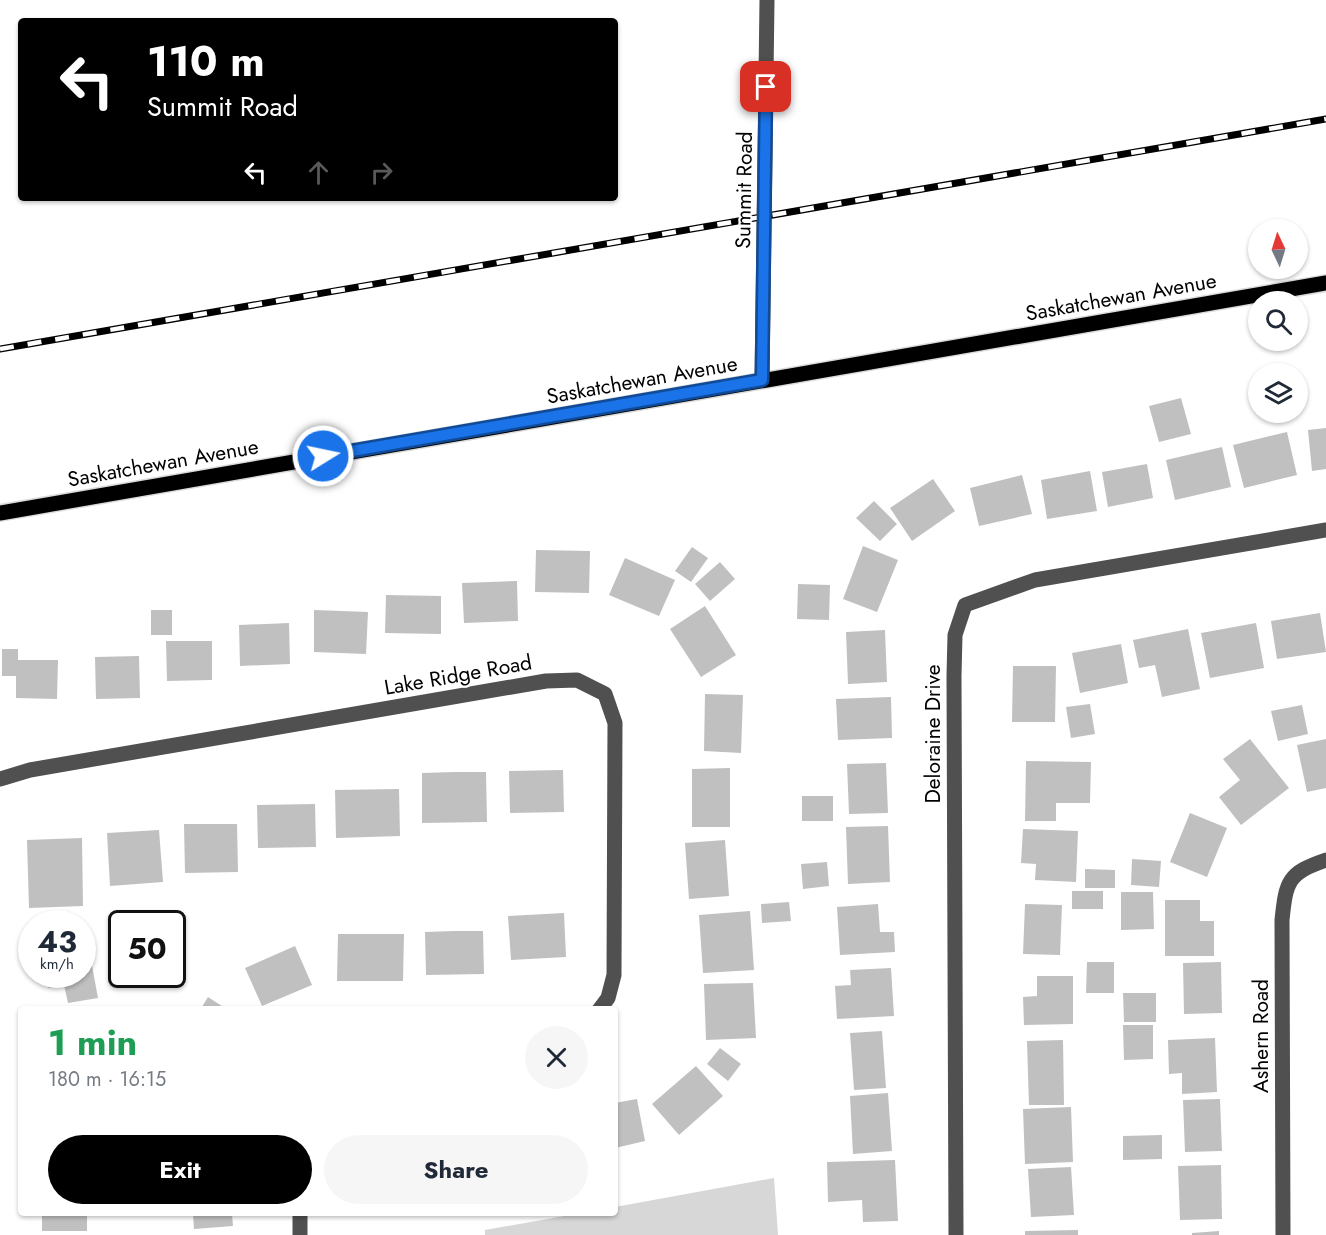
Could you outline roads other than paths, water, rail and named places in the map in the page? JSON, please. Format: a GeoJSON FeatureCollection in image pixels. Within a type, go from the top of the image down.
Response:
{"type":"FeatureCollection","features":[{"type":"Feature","properties":{"kind":"main road","name":"Saskatchewan Avenue"},"geometry":{"type":"LineString","coordinates":[[0,513],[1326,283]]}},
{"type":"Feature","properties":{"kind":"street","name":"Summit Road"},"geometry":{"type":"LineString","coordinates":[[762,380],[767,0]]}},
{"type":"Feature","properties":{"kind":"street","name":"Deloraine Drive"},"geometry":{"type":"LineString","coordinates":[[956,1235],[954,676],[955,636],[965,604],[1035,580],[1326,531]]}},
{"type":"Feature","properties":{"kind":"street","name":"Lake Ridge Road"},"geometry":{"type":"LineString","coordinates":[[0,778],[30,770],[546,681],[577,680],[605,694],[615,723],[614,975],[608,998],[602,1006]]}},
{"type":"Feature","properties":{"kind":"street","name":"Ashern Road"},"geometry":{"type":"LineString","coordinates":[[1283,1235],[1282,920],[1285,888],[1302,868],[1326,860]]}},
{"type":"Feature","properties":{"kind":"street"},"geometry":{"type":"LineString","coordinates":[[300,1216],[300,1235]]}},
{"type":"Feature","properties":{"kind":"railway"},"geometry":{"type":"LineString","coordinates":[[0,349],[1326,119]]}}]}
